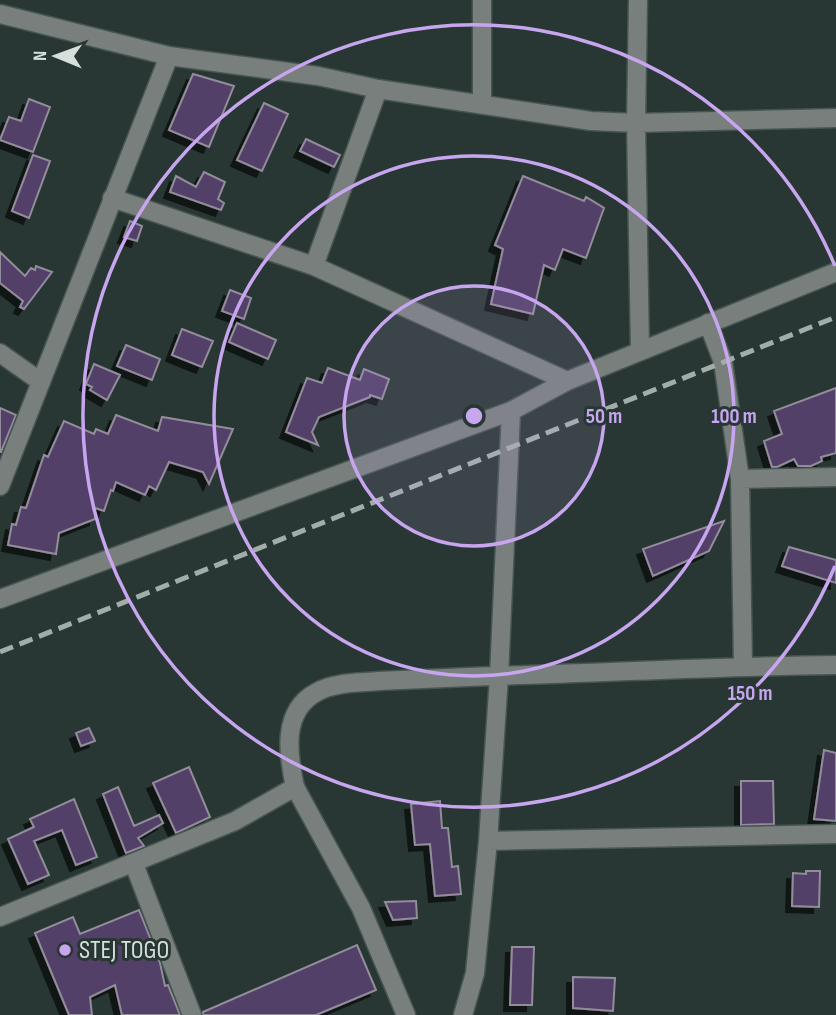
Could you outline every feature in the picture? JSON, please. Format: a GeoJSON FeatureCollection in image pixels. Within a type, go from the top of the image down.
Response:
{"type":"FeatureCollection","features":[{"type":"Feature","properties":{"kind":"street"},"geometry":{"type":"LineString","coordinates":[[482,0],[482,103]]}},
{"type":"Feature","properties":{"kind":"street"},"geometry":{"type":"LineString","coordinates":[[638,0],[636,123],[640,350]]}},
{"type":"Feature","properties":{"kind":"street"},"geometry":{"type":"LineString","coordinates":[[0,14],[169,56],[318,76],[378,89],[592,121],[636,123],[836,118]]}},
{"type":"Feature","properties":{"kind":"street"},"geometry":{"type":"LineString","coordinates":[[0,486],[169,56]]}},
{"type":"Feature","properties":{"kind":"street"},"geometry":{"type":"LineString","coordinates":[[314,266],[378,89]]}},
{"type":"Feature","properties":{"kind":"street"},"geometry":{"type":"LineString","coordinates":[[112,198],[314,266],[567,381]]}},
{"type":"Feature","properties":{"kind":"street"},"geometry":{"type":"LineString","coordinates":[[0,599],[511,411],[567,381],[836,272]]}},
{"type":"Feature","properties":{"kind":"street"},"geometry":{"type":"LineString","coordinates":[[708,323],[723,362],[740,479],[743,666]]}},
{"type":"Feature","properties":{"kind":"street"},"geometry":{"type":"LineString","coordinates":[[0,353],[41,382]]}},
{"type":"Feature","properties":{"kind":"street"},"geometry":{"type":"LineString","coordinates":[[463,1015],[475,973],[488,841],[499,676],[511,411]]}},
{"type":"Feature","properties":{"kind":"street"},"geometry":{"type":"LineString","coordinates":[[740,479],[836,477]]}},
{"type":"Feature","properties":{"kind":"street"},"geometry":{"type":"LineString","coordinates":[[406,1015],[362,908],[295,787],[288,754],[289,733],[301,705],[317,691],[350,683],[743,666],[836,665]]}},
{"type":"Feature","properties":{"kind":"street"},"geometry":{"type":"LineString","coordinates":[[0,917],[235,821],[295,787]]}},
{"type":"Feature","properties":{"kind":"street"},"geometry":{"type":"LineString","coordinates":[[488,841],[836,834]]}},
{"type":"Feature","properties":{"kind":"street"},"geometry":{"type":"LineString","coordinates":[[134,864],[192,1015]]}},
{"type":"Feature","properties":{"kind":"building"},"geometry":{"type":"Polygon","coordinates":[[[193,74],[234,86],[209,147],[169,130],[193,74]]]}},
{"type":"Feature","properties":{"kind":"building"},"geometry":{"type":"Polygon","coordinates":[[[29,99],[50,107],[33,152],[0,140],[9,117],[21,121],[29,99]]]}},
{"type":"Feature","properties":{"kind":"building"},"geometry":{"type":"Polygon","coordinates":[[[264,103],[288,114],[262,171],[237,160],[264,103]]]}},
{"type":"Feature","properties":{"kind":"building"},"geometry":{"type":"Polygon","coordinates":[[[306,139],[340,155],[334,167],[300,151],[306,139]]]}},
{"type":"Feature","properties":{"kind":"building"},"geometry":{"type":"Polygon","coordinates":[[[33,155],[50,161],[29,218],[12,211],[33,155]]]}},
{"type":"Feature","properties":{"kind":"building"},"geometry":{"type":"Polygon","coordinates":[[[204,172],[225,182],[218,199],[224,203],[221,210],[170,192],[176,176],[196,187],[204,172]]]}},
{"type":"Feature","properties":{"kind":"building"},"geometry":{"type":"Polygon","coordinates":[[[523,176],[584,201],[586,197],[604,208],[586,258],[563,249],[555,270],[544,265],[533,314],[491,304],[503,249],[495,245],[523,176]]]}},
{"type":"Feature","properties":{"kind":"building"},"geometry":{"type":"Polygon","coordinates":[[[130,221],[142,226],[137,241],[124,237],[130,221]]]}},
{"type":"Feature","properties":{"kind":"building"},"geometry":{"type":"Polygon","coordinates":[[[0,252],[25,276],[31,268],[35,270],[36,266],[52,272],[24,309],[20,307],[23,301],[0,283],[0,252]]]}},
{"type":"Feature","properties":{"kind":"building"},"geometry":{"type":"Polygon","coordinates":[[[230,290],[251,298],[244,319],[222,311],[230,290]]]}},
{"type":"Feature","properties":{"kind":"building"},"geometry":{"type":"Polygon","coordinates":[[[237,323],[276,340],[268,359],[229,342],[237,323]]]}},
{"type":"Feature","properties":{"kind":"building"},"geometry":{"type":"Polygon","coordinates":[[[182,329],[213,341],[202,367],[172,355],[182,329]]]}},
{"type":"Feature","properties":{"kind":"building"},"geometry":{"type":"Polygon","coordinates":[[[126,345],[160,359],[152,380],[117,366],[126,345]]]}},
{"type":"Feature","properties":{"kind":"building"},"geometry":{"type":"Polygon","coordinates":[[[94,364],[120,375],[107,400],[90,390],[92,387],[86,384],[94,364]]]}},
{"type":"Feature","properties":{"kind":"building"},"geometry":{"type":"Polygon","coordinates":[[[328,368],[360,380],[364,369],[389,379],[382,399],[370,395],[319,417],[312,432],[318,445],[286,432],[307,378],[322,383],[328,368]]]}},
{"type":"Feature","properties":{"kind":"building"},"geometry":{"type":"Polygon","coordinates":[[[836,388],[836,453],[821,457],[822,461],[811,466],[798,466],[794,459],[772,467],[764,441],[782,434],[774,411],[836,388]]]}},
{"type":"Feature","properties":{"kind":"building"},"geometry":{"type":"Polygon","coordinates":[[[0,408],[16,415],[1,452],[0,452],[0,408]]]}},
{"type":"Feature","properties":{"kind":"building"},"geometry":{"type":"Polygon","coordinates":[[[116,415],[158,431],[162,417],[233,429],[209,484],[203,472],[169,462],[156,490],[149,486],[145,495],[116,482],[104,511],[95,508],[95,519],[59,533],[56,554],[8,545],[12,524],[16,525],[21,507],[26,508],[44,455],[48,457],[64,421],[94,434],[96,429],[108,434],[116,415]]]}},
{"type":"Feature","properties":{"kind":"building"},"geometry":{"type":"Polygon","coordinates":[[[724,521],[709,551],[653,576],[643,549],[724,521]]]}},
{"type":"Feature","properties":{"kind":"building"},"geometry":{"type":"Polygon","coordinates":[[[789,547],[836,560],[836,583],[782,566],[789,547]]]}},
{"type":"Feature","properties":{"kind":"building"},"geometry":{"type":"Polygon","coordinates":[[[89,728],[95,741],[81,746],[76,733],[89,728]]]}},
{"type":"Feature","properties":{"kind":"building"},"geometry":{"type":"Polygon","coordinates":[[[824,750],[836,753],[836,821],[814,819],[824,750]]]}},
{"type":"Feature","properties":{"kind":"building"},"geometry":{"type":"Polygon","coordinates":[[[189,767],[210,817],[176,833],[153,783],[189,767]]]}},
{"type":"Feature","properties":{"kind":"building"},"geometry":{"type":"Polygon","coordinates":[[[741,781],[773,781],[774,824],[741,825],[741,781]]]}},
{"type":"Feature","properties":{"kind":"building"},"geometry":{"type":"Polygon","coordinates":[[[118,787],[134,826],[159,815],[163,823],[138,838],[144,846],[126,853],[103,794],[118,787]]]}},
{"type":"Feature","properties":{"kind":"building"},"geometry":{"type":"Polygon","coordinates":[[[74,799],[97,857],[76,865],[62,830],[34,841],[49,875],[28,884],[8,839],[34,827],[30,819],[74,799]]]}},
{"type":"Feature","properties":{"kind":"building"},"geometry":{"type":"Polygon","coordinates":[[[440,801],[442,828],[448,828],[452,867],[458,866],[461,894],[435,896],[430,844],[415,845],[411,804],[440,801]]]}},
{"type":"Feature","properties":{"kind":"building"},"geometry":{"type":"Polygon","coordinates":[[[806,871],[820,871],[819,907],[792,906],[793,873],[806,874],[806,871]]]}},
{"type":"Feature","properties":{"kind":"building"},"geometry":{"type":"Polygon","coordinates":[[[416,901],[417,918],[393,920],[385,902],[416,901]]]}},
{"type":"Feature","properties":{"kind":"building"},"geometry":{"type":"Polygon","coordinates":[[[139,910],[160,963],[165,986],[168,985],[180,1015],[122,1015],[115,985],[90,997],[92,1015],[69,1015],[35,933],[73,917],[80,934],[139,910]]]}},
{"type":"Feature","properties":{"kind":"building"},"geometry":{"type":"Polygon","coordinates":[[[357,945],[376,990],[316,1015],[203,1015],[203,1012],[357,945]]]}},
{"type":"Feature","properties":{"kind":"building"},"geometry":{"type":"Polygon","coordinates":[[[512,947],[534,947],[532,1005],[510,1005],[512,947]]]}},
{"type":"Feature","properties":{"kind":"building"},"geometry":{"type":"Polygon","coordinates":[[[573,977],[615,978],[613,1011],[573,1008],[573,977]]]}},
{"type":"Feature","properties":{"kind":"railway"},"geometry":{"type":"LineString","coordinates":[[0,652],[836,317]]}},
{"type":"Feature","properties":{"kind":"place","name":"STEJ TOGO"},"geometry":{"type":"Point","coordinates":[65,950]}}]}
